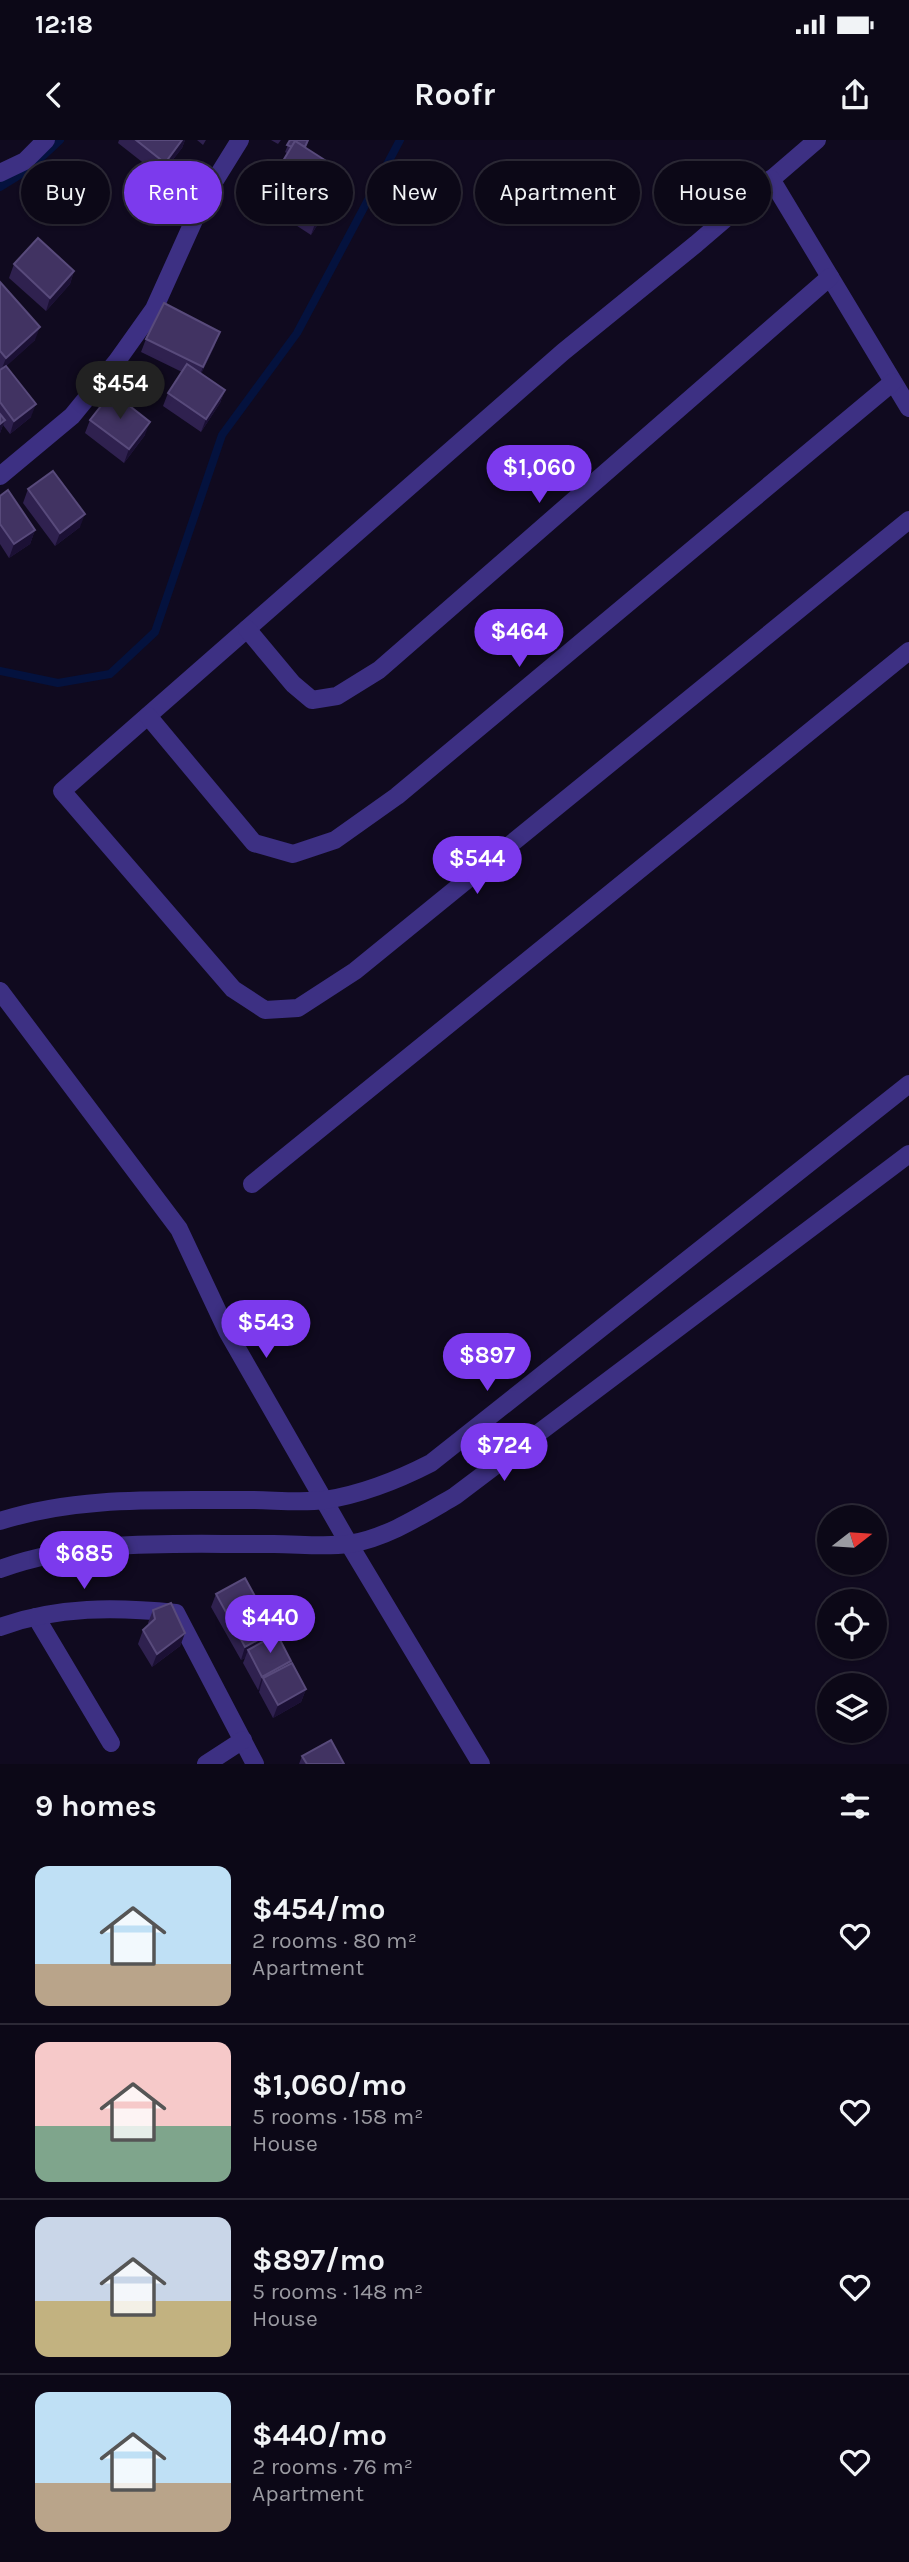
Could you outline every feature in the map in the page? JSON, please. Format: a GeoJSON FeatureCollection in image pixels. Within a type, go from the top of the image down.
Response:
{"type":"FeatureCollection","features":[{"type":"Feature","properties":{"kind":"street"},"geometry":{"type":"LineString","coordinates":[[0,173],[25,161],[46,140]]}},
{"type":"Feature","properties":{"kind":"street"},"geometry":{"type":"LineString","coordinates":[[0,476],[72,416],[117,361],[154,309],[204,198],[240,140]]}},
{"type":"Feature","properties":{"kind":"street"},"geometry":{"type":"LineString","coordinates":[[817,140],[771,179],[909,408]]}},
{"type":"Feature","properties":{"kind":"street"},"geometry":{"type":"LineString","coordinates":[[717,224],[563,352],[62,791],[233,989],[265,1010],[298,1008],[355,971],[909,520]]}},
{"type":"Feature","properties":{"kind":"street"},"geometry":{"type":"LineString","coordinates":[[247,629],[293,684],[312,700],[337,696],[379,670],[830,277]]}},
{"type":"Feature","properties":{"kind":"street"},"geometry":{"type":"LineString","coordinates":[[148,716],[254,843],[293,854],[335,840],[397,796],[893,382]]}},
{"type":"Feature","properties":{"kind":"street"},"geometry":{"type":"LineString","coordinates":[[252,1184],[909,651]]}},
{"type":"Feature","properties":{"kind":"street"},"geometry":{"type":"LineString","coordinates":[[0,992],[179,1228],[227,1331],[348,1544],[481,1764]]}},
{"type":"Feature","properties":{"kind":"street"},"geometry":{"type":"LineString","coordinates":[[0,1521],[79,1503],[324,1500],[381,1486],[431,1463],[909,1084]]}},
{"type":"Feature","properties":{"kind":"street"},"geometry":{"type":"LineString","coordinates":[[0,1569],[50,1554],[87,1548],[348,1544],[392,1530],[455,1496],[909,1154]]}},
{"type":"Feature","properties":{"kind":"street"},"geometry":{"type":"LineString","coordinates":[[0,1627],[72,1610],[129,1609],[176,1613],[255,1764]]}},
{"type":"Feature","properties":{"kind":"street"},"geometry":{"type":"LineString","coordinates":[[36,1617],[111,1742]]}},
{"type":"Feature","properties":{"kind":"street"},"geometry":{"type":"LineString","coordinates":[[206,1764],[243,1741]]}},
{"type":"Feature","properties":{"kind":"building"},"geometry":{"type":"Polygon","coordinates":[[[136,140],[182,140],[166,161],[162,161],[136,140]]]}},
{"type":"Feature","properties":{"kind":"building"},"geometry":{"type":"Polygon","coordinates":[[[290,140],[308,140],[305,147],[295,141],[292,147],[287,145],[290,140]]]}},
{"type":"Feature","properties":{"kind":"building"},"geometry":{"type":"Polygon","coordinates":[[[295,141],[326,161],[283,161],[295,141]]]}},
{"type":"Feature","properties":{"kind":"building"},"geometry":{"type":"Polygon","coordinates":[[[38,238],[74,271],[50,298],[14,264],[38,238]]]}},
{"type":"Feature","properties":{"kind":"building"},"geometry":{"type":"Polygon","coordinates":[[[0,282],[40,327],[6,358],[0,351],[0,282]]]}},
{"type":"Feature","properties":{"kind":"building"},"geometry":{"type":"Polygon","coordinates":[[[164,303],[220,332],[203,367],[146,339],[164,303]]]}},
{"type":"Feature","properties":{"kind":"building"},"geometry":{"type":"Polygon","coordinates":[[[187,364],[225,390],[206,419],[168,393],[187,364]]]}},
{"type":"Feature","properties":{"kind":"building"},"geometry":{"type":"Polygon","coordinates":[[[6,366],[36,404],[14,421],[0,402],[0,370],[6,366]]]}},
{"type":"Feature","properties":{"kind":"building"},"geometry":{"type":"Polygon","coordinates":[[[112,392],[150,422],[129,449],[90,420],[112,392]]]}},
{"type":"Feature","properties":{"kind":"building"},"geometry":{"type":"Polygon","coordinates":[[[53,471],[85,514],[60,533],[28,489],[53,471]]]}},
{"type":"Feature","properties":{"kind":"building"},"geometry":{"type":"Polygon","coordinates":[[[8,490],[35,530],[14,544],[0,524],[0,496],[8,490]]]}},
{"type":"Feature","properties":{"kind":"building"},"geometry":{"type":"Polygon","coordinates":[[[245,1578],[274,1631],[245,1647],[216,1594],[245,1578]]]}},
{"type":"Feature","properties":{"kind":"building"},"geometry":{"type":"Polygon","coordinates":[[[171,1603],[185,1633],[157,1654],[143,1630],[155,1619],[153,1610],[171,1603]]]}},
{"type":"Feature","properties":{"kind":"building"},"geometry":{"type":"Polygon","coordinates":[[[277,1634],[291,1661],[262,1677],[248,1650],[277,1634]]]}},
{"type":"Feature","properties":{"kind":"building"},"geometry":{"type":"Polygon","coordinates":[[[292,1663],[306,1689],[278,1705],[263,1678],[292,1663]]]}},
{"type":"Feature","properties":{"kind":"building"},"geometry":{"type":"Polygon","coordinates":[[[331,1740],[344,1764],[307,1764],[302,1756],[331,1740]]]}},
{"type":"Feature","properties":{"kind":"waterway"},"geometry":{"type":"LineString","coordinates":[[0,187],[29,169],[60,140]]}},
{"type":"Feature","properties":{"kind":"waterway"},"geometry":{"type":"LineString","coordinates":[[0,671],[58,683],[110,674],[155,632],[222,435],[297,333],[400,140]]}}]}
